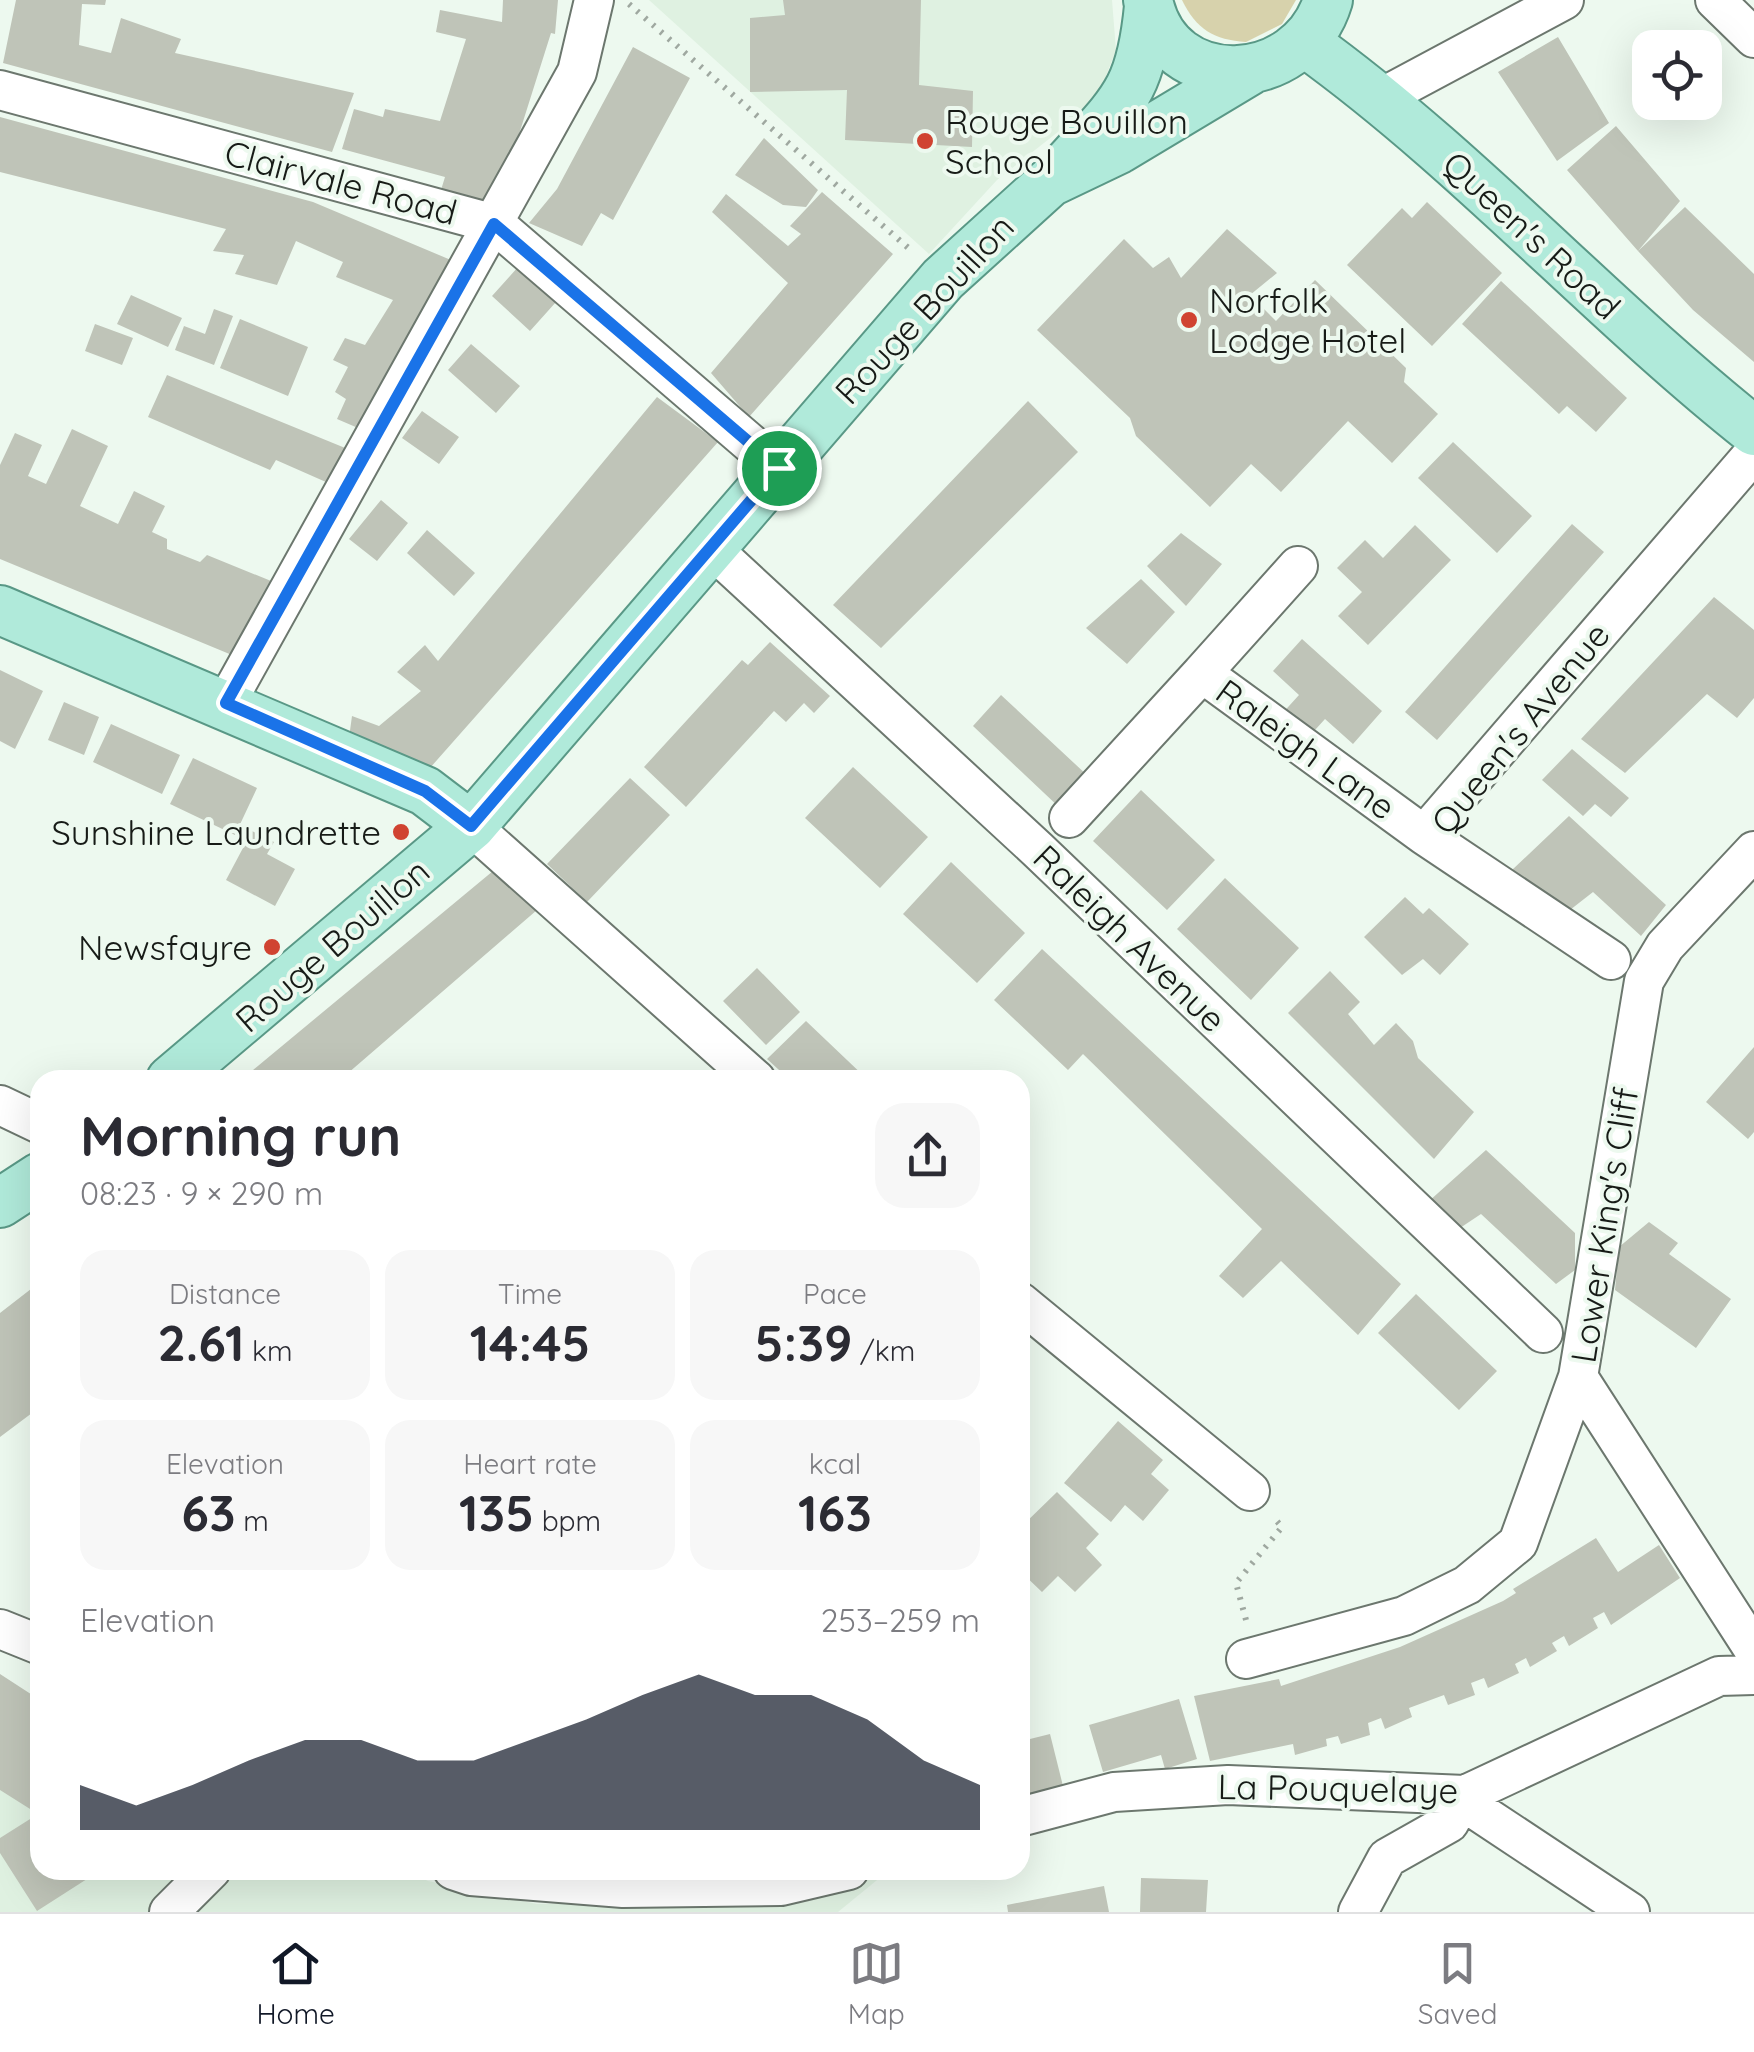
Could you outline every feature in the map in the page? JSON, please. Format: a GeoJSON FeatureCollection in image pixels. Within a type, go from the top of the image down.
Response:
{"type":"FeatureCollection","features":[{"type":"Feature","properties":{"kind":"main road"},"geometry":{"type":"LineString","coordinates":[[1306,43],[1323,18],[1328,0]]}},
{"type":"Feature","properties":{"kind":"main road","name":"Rouge Bouillon"},"geometry":{"type":"LineString","coordinates":[[1148,3],[1164,35],[1187,57],[1217,69],[1249,71]]}},
{"type":"Feature","properties":{"kind":"main road","name":"Rouge Bouillon"},"geometry":{"type":"LineString","coordinates":[[183,1070],[471,826],[944,280],[1050,182],[1124,101],[1144,58],[1148,3]]}},
{"type":"Feature","properties":{"kind":"main road","name":"Rouge Bouillon"},"geometry":{"type":"LineString","coordinates":[[1050,182],[1119,148],[1249,71],[1280,62],[1306,43]]}},
{"type":"Feature","properties":{"kind":"main road","name":"Queen's Road"},"geometry":{"type":"LineString","coordinates":[[1306,43],[1380,98],[1685,377],[1754,432]]}},
{"type":"Feature","properties":{"kind":"main road"},"geometry":{"type":"LineString","coordinates":[[0,610],[425,791],[471,826]]}},
{"type":"Feature","properties":{"kind":"main road"},"geometry":{"type":"LineString","coordinates":[[0,1203],[30,1184]]}},
{"type":"Feature","properties":{"kind":"street"},"geometry":{"type":"LineString","coordinates":[[226,703],[577,72],[594,0]]}},
{"type":"Feature","properties":{"kind":"street"},"geometry":{"type":"LineString","coordinates":[[1380,98],[1564,0]]}},
{"type":"Feature","properties":{"kind":"street"},"geometry":{"type":"LineString","coordinates":[[1715,0],[1754,38]]}},
{"type":"Feature","properties":{"kind":"street","name":"Clairvale Road"},"geometry":{"type":"LineString","coordinates":[[0,90],[494,224],[779,468]]}},
{"type":"Feature","properties":{"kind":"street","name":"Queen's Avenue"},"geometry":{"type":"LineString","coordinates":[[1611,960],[1424,835],[1754,453]]}},
{"type":"Feature","properties":{"kind":"street","name":"Raleigh Avenue"},"geometry":{"type":"LineString","coordinates":[[711,548],[1038,850],[1544,1332]]}},
{"type":"Feature","properties":{"kind":"street"},"geometry":{"type":"LineString","coordinates":[[1202,673],[1298,566]]}},
{"type":"Feature","properties":{"kind":"street","name":"Raleigh Lane"},"geometry":{"type":"LineString","coordinates":[[1069,818],[1202,673],[1424,835]]}},
{"type":"Feature","properties":{"kind":"street"},"geometry":{"type":"LineString","coordinates":[[471,826],[745,1070]]}},
{"type":"Feature","properties":{"kind":"street","name":"Lower King's Cliff"},"geometry":{"type":"LineString","coordinates":[[1754,851],[1665,946],[1644,981],[1578,1377],[1754,1650]]}},
{"type":"Feature","properties":{"kind":"street"},"geometry":{"type":"LineString","coordinates":[[0,1105],[30,1119]]}},
{"type":"Feature","properties":{"kind":"street"},"geometry":{"type":"LineString","coordinates":[[1030,1310],[1250,1491]]}},
{"type":"Feature","properties":{"kind":"street"},"geometry":{"type":"LineString","coordinates":[[1518,1543],[1578,1377]]}},
{"type":"Feature","properties":{"kind":"street"},"geometry":{"type":"LineString","coordinates":[[1251,1657],[1404,1616],[1467,1585],[1518,1543],[1561,1522]]}},
{"type":"Feature","properties":{"kind":"street"},"geometry":{"type":"LineString","coordinates":[[0,1629],[30,1641]]}},
{"type":"Feature","properties":{"kind":"street","name":"La Pouquelaye"},"geometry":{"type":"LineString","coordinates":[[1030,1814],[1114,1792],[1228,1785],[1465,1795],[1719,1676],[1754,1676]]}},
{"type":"Feature","properties":{"kind":"street"},"geometry":{"type":"LineString","coordinates":[[1358,1912],[1388,1858],[1450,1823],[1465,1795],[1476,1810],[1630,1912]]}},
{"type":"Feature","properties":{"kind":"street"},"geometry":{"type":"LineString","coordinates":[[169,1912],[201,1880]]}},
{"type":"Feature","properties":{"kind":"street"},"geometry":{"type":"LineString","coordinates":[[522,1880],[623,1888],[781,1886],[806,1880]]}},
{"type":"Feature","properties":{"kind":"path"},"geometry":{"type":"LineString","coordinates":[[624,0],[944,280]]}},
{"type":"Feature","properties":{"kind":"path"},"geometry":{"type":"LineString","coordinates":[[1250,1491],[1282,1527],[1236,1583],[1251,1657]]}},
{"type":"Feature","properties":{"kind":"shaded area","name":"Rouge Bouillon School"},"geometry":{"type":"Polygon","coordinates":[[[649,0],[1112,0],[1116,50],[1096,102],[997,180],[929,254],[649,0]]]}},
{"type":"Feature","properties":{"kind":"shaded area"},"geometry":{"type":"Polygon","coordinates":[[[1182,0],[1296,0],[1282,24],[1246,42],[1224,39],[1207,31],[1193,19],[1182,0]]]}},
{"type":"Feature","properties":{"kind":"shaded area"},"geometry":{"type":"Polygon","coordinates":[[[30,1711],[30,1880],[426,1880],[537,1904],[764,1901],[877,1880],[838,1912],[0,1912],[0,1734],[30,1711]]]}},
{"type":"Feature","properties":{"kind":"building"},"geometry":{"type":"Polygon","coordinates":[[[16,0],[106,0],[105,5],[82,4],[79,45],[111,53],[121,18],[181,39],[175,53],[354,93],[332,152],[3,63],[16,0]]]}},
{"type":"Feature","properties":{"kind":"building"},"geometry":{"type":"Polygon","coordinates":[[[503,0],[558,0],[555,34],[551,33],[502,188],[492,205],[441,190],[445,177],[342,149],[354,109],[383,117],[385,109],[440,121],[466,39],[436,32],[440,10],[502,22],[503,0]]]}},
{"type":"Feature","properties":{"kind":"building"},"geometry":{"type":"Polygon","coordinates":[[[783,0],[921,0],[919,85],[973,91],[972,147],[845,140],[847,90],[750,92],[750,18],[785,15],[783,0]]]}},
{"type":"Feature","properties":{"kind":"building"},"geometry":{"type":"Polygon","coordinates":[[[1558,37],[1609,123],[1557,161],[1498,72],[1558,37]]]}},
{"type":"Feature","properties":{"kind":"building"},"geometry":{"type":"Polygon","coordinates":[[[633,47],[690,78],[613,220],[601,213],[582,246],[529,223],[557,189],[633,47]]]}},
{"type":"Feature","properties":{"kind":"building"},"geometry":{"type":"Polygon","coordinates":[[[0,117],[313,202],[458,263],[365,431],[337,419],[346,399],[335,392],[348,367],[333,360],[345,338],[365,345],[393,300],[336,277],[343,262],[296,241],[277,285],[235,274],[244,255],[213,251],[226,229],[0,172],[0,117]]]}},
{"type":"Feature","properties":{"kind":"building"},"geometry":{"type":"Polygon","coordinates":[[[1616,126],[1680,201],[1638,251],[1567,170],[1616,126]]]}},
{"type":"Feature","properties":{"kind":"building"},"geometry":{"type":"Polygon","coordinates":[[[764,138],[818,190],[806,207],[783,205],[735,175],[764,138]]]}},
{"type":"Feature","properties":{"kind":"building"},"geometry":{"type":"Polygon","coordinates":[[[822,192],[893,254],[749,417],[711,373],[788,283],[712,212],[726,194],[788,246],[801,234],[790,226],[822,192]]]}},
{"type":"Feature","properties":{"kind":"building"},"geometry":{"type":"Polygon","coordinates":[[[1427,202],[1502,273],[1432,346],[1347,265],[1402,208],[1412,218],[1427,202]]]}},
{"type":"Feature","properties":{"kind":"building"},"geometry":{"type":"Polygon","coordinates":[[[1685,207],[1754,274],[1754,362],[1693,310],[1638,251],[1685,207]]]}},
{"type":"Feature","properties":{"kind":"building"},"geometry":{"type":"Polygon","coordinates":[[[1227,229],[1277,273],[1250,295],[1276,321],[1315,280],[1406,368],[1404,382],[1438,414],[1392,463],[1348,421],[1281,492],[1251,464],[1210,507],[1136,436],[1130,418],[1037,330],[1124,239],[1153,268],[1169,257],[1181,278],[1227,229]]]}},
{"type":"Feature","properties":{"kind":"building"},"geometry":{"type":"Polygon","coordinates":[[[518,267],[556,302],[530,331],[492,296],[518,267]]]}},
{"type":"Feature","properties":{"kind":"building"},"geometry":{"type":"Polygon","coordinates":[[[1501,281],[1627,398],[1596,432],[1567,406],[1559,414],[1462,324],[1501,281]]]}},
{"type":"Feature","properties":{"kind":"building"},"geometry":{"type":"Polygon","coordinates":[[[131,295],[182,318],[168,347],[117,324],[131,295]]]}},
{"type":"Feature","properties":{"kind":"building"},"geometry":{"type":"Polygon","coordinates":[[[214,309],[233,316],[214,365],[175,350],[184,326],[205,334],[214,309]]]}},
{"type":"Feature","properties":{"kind":"building"},"geometry":{"type":"Polygon","coordinates":[[[240,319],[308,347],[288,396],[220,368],[240,319]]]}},
{"type":"Feature","properties":{"kind":"building"},"geometry":{"type":"Polygon","coordinates":[[[95,324],[133,338],[122,365],[85,351],[95,324]]]}},
{"type":"Feature","properties":{"kind":"building"},"geometry":{"type":"Polygon","coordinates":[[[471,344],[520,386],[496,413],[448,370],[471,344]]]}},
{"type":"Feature","properties":{"kind":"building"},"geometry":{"type":"Polygon","coordinates":[[[167,375],[355,452],[335,486],[276,460],[270,470],[148,417],[167,375]]]}},
{"type":"Feature","properties":{"kind":"building"},"geometry":{"type":"Polygon","coordinates":[[[657,397],[718,442],[422,777],[348,745],[352,716],[379,726],[421,691],[397,672],[425,645],[438,661],[657,397]]]}},
{"type":"Feature","properties":{"kind":"building"},"geometry":{"type":"Polygon","coordinates":[[[1028,401],[1078,452],[881,648],[833,605],[1028,401]]]}},
{"type":"Feature","properties":{"kind":"building"},"geometry":{"type":"Polygon","coordinates":[[[422,411],[459,437],[439,464],[402,438],[422,411]]]}},
{"type":"Feature","properties":{"kind":"building"},"geometry":{"type":"Polygon","coordinates":[[[72,429],[108,446],[80,506],[118,524],[134,491],[165,506],[152,532],[167,539],[167,549],[200,562],[207,555],[276,583],[244,660],[0,559],[0,465],[15,433],[42,445],[28,476],[46,484],[72,429]]]}},
{"type":"Feature","properties":{"kind":"building"},"geometry":{"type":"Polygon","coordinates":[[[1453,442],[1532,516],[1497,553],[1418,478],[1453,442]]]}},
{"type":"Feature","properties":{"kind":"building"},"geometry":{"type":"Polygon","coordinates":[[[381,500],[408,523],[377,561],[349,539],[381,500]]]}},
{"type":"Feature","properties":{"kind":"building"},"geometry":{"type":"Polygon","coordinates":[[[1572,524],[1604,552],[1437,740],[1405,712],[1572,524]]]}},
{"type":"Feature","properties":{"kind":"building"},"geometry":{"type":"Polygon","coordinates":[[[1415,525],[1451,560],[1368,645],[1338,616],[1362,592],[1337,568],[1365,540],[1383,558],[1415,525]]]}},
{"type":"Feature","properties":{"kind":"building"},"geometry":{"type":"Polygon","coordinates":[[[427,530],[475,573],[454,596],[407,553],[427,530]]]}},
{"type":"Feature","properties":{"kind":"building"},"geometry":{"type":"Polygon","coordinates":[[[1181,533],[1222,564],[1186,606],[1147,566],[1181,533]]]}},
{"type":"Feature","properties":{"kind":"building"},"geometry":{"type":"Polygon","coordinates":[[[1141,579],[1175,612],[1127,664],[1086,628],[1141,579]]]}},
{"type":"Feature","properties":{"kind":"building"},"geometry":{"type":"Polygon","coordinates":[[[1714,597],[1754,630],[1754,698],[1737,718],[1707,694],[1625,773],[1581,739],[1714,597]]]}},
{"type":"Feature","properties":{"kind":"building"},"geometry":{"type":"Polygon","coordinates":[[[1302,639],[1382,711],[1353,744],[1325,719],[1305,741],[1279,717],[1299,695],[1273,671],[1302,639]]]}},
{"type":"Feature","properties":{"kind":"building"},"geometry":{"type":"Polygon","coordinates":[[[770,642],[830,696],[814,713],[804,703],[786,722],[774,711],[686,807],[644,767],[742,660],[748,665],[770,642]]]}},
{"type":"Feature","properties":{"kind":"building"},"geometry":{"type":"Polygon","coordinates":[[[0,670],[43,691],[15,749],[0,741],[0,670]]]}},
{"type":"Feature","properties":{"kind":"building"},"geometry":{"type":"Polygon","coordinates":[[[1001,695],[1089,777],[1061,809],[973,726],[1001,695]]]}},
{"type":"Feature","properties":{"kind":"building"},"geometry":{"type":"Polygon","coordinates":[[[64,702],[99,717],[84,755],[48,740],[64,702]]]}},
{"type":"Feature","properties":{"kind":"building"},"geometry":{"type":"Polygon","coordinates":[[[111,724],[180,755],[162,794],[93,762],[111,724]]]}},
{"type":"Feature","properties":{"kind":"building"},"geometry":{"type":"Polygon","coordinates":[[[1572,749],[1629,798],[1611,817],[1595,804],[1583,816],[1542,780],[1572,749]]]}},
{"type":"Feature","properties":{"kind":"building"},"geometry":{"type":"Polygon","coordinates":[[[193,758],[257,788],[235,835],[170,804],[193,758]]]}},
{"type":"Feature","properties":{"kind":"building"},"geometry":{"type":"Polygon","coordinates":[[[853,767],[928,837],[880,888],[805,818],[853,767]]]}},
{"type":"Feature","properties":{"kind":"building"},"geometry":{"type":"Polygon","coordinates":[[[630,778],[670,815],[587,902],[547,864],[630,778]]]}},
{"type":"Feature","properties":{"kind":"building"},"geometry":{"type":"Polygon","coordinates":[[[1141,790],[1215,860],[1167,910],[1093,841],[1141,790]]]}},
{"type":"Feature","properties":{"kind":"building"},"geometry":{"type":"Polygon","coordinates":[[[1569,816],[1666,905],[1641,936],[1593,892],[1561,917],[1512,870],[1569,816]]]}},
{"type":"Feature","properties":{"kind":"building"},"geometry":{"type":"Polygon","coordinates":[[[252,831],[274,842],[267,854],[295,869],[275,906],[226,880],[252,831]]]}},
{"type":"Feature","properties":{"kind":"building"},"geometry":{"type":"Polygon","coordinates":[[[951,862],[1025,933],[977,983],[903,914],[951,862]]]}},
{"type":"Feature","properties":{"kind":"building"},"geometry":{"type":"Polygon","coordinates":[[[493,871],[537,910],[352,1070],[253,1070],[493,871]]]}},
{"type":"Feature","properties":{"kind":"building"},"geometry":{"type":"Polygon","coordinates":[[[1225,878],[1299,948],[1251,1000],[1177,929],[1225,878]]]}},
{"type":"Feature","properties":{"kind":"building"},"geometry":{"type":"Polygon","coordinates":[[[1405,897],[1423,914],[1429,908],[1469,944],[1440,975],[1423,959],[1402,975],[1364,937],[1405,897]]]}},
{"type":"Feature","properties":{"kind":"building"},"geometry":{"type":"Polygon","coordinates":[[[1042,949],[1401,1284],[1358,1335],[1281,1261],[1243,1298],[1219,1276],[1262,1229],[1083,1054],[1068,1070],[994,1000],[1042,949]]]}},
{"type":"Feature","properties":{"kind":"building"},"geometry":{"type":"Polygon","coordinates":[[[757,968],[800,1012],[766,1045],[723,1001],[757,968]]]}},
{"type":"Feature","properties":{"kind":"building"},"geometry":{"type":"Polygon","coordinates":[[[1330,971],[1360,1002],[1348,1014],[1374,1045],[1396,1023],[1413,1041],[1418,1058],[1474,1112],[1434,1159],[1288,1013],[1330,971]]]}},
{"type":"Feature","properties":{"kind":"building"},"geometry":{"type":"Polygon","coordinates":[[[806,1021],[857,1070],[779,1070],[767,1059],[806,1021]]]}},
{"type":"Feature","properties":{"kind":"building"},"geometry":{"type":"Polygon","coordinates":[[[1754,1047],[1754,1132],[1748,1139],[1706,1102],[1754,1047]]]}},
{"type":"Feature","properties":{"kind":"building"},"geometry":{"type":"Polygon","coordinates":[[[1486,1150],[1575,1233],[1575,1270],[1556,1284],[1481,1214],[1457,1230],[1428,1202],[1486,1150]]]}},
{"type":"Feature","properties":{"kind":"building"},"geometry":{"type":"Polygon","coordinates":[[[1649,1222],[1678,1243],[1669,1254],[1731,1299],[1696,1348],[1615,1290],[1619,1247],[1649,1222]]]}},
{"type":"Feature","properties":{"kind":"building"},"geometry":{"type":"Polygon","coordinates":[[[30,1290],[30,1414],[0,1437],[0,1313],[30,1290]]]}},
{"type":"Feature","properties":{"kind":"building"},"geometry":{"type":"Polygon","coordinates":[[[1416,1294],[1497,1371],[1459,1410],[1378,1333],[1416,1294]]]}},
{"type":"Feature","properties":{"kind":"building"},"geometry":{"type":"Polygon","coordinates":[[[1118,1421],[1163,1460],[1151,1474],[1169,1490],[1143,1521],[1125,1505],[1111,1522],[1064,1483],[1118,1421]]]}},
{"type":"Feature","properties":{"kind":"building"},"geometry":{"type":"Polygon","coordinates":[[[1057,1492],[1099,1534],[1086,1548],[1102,1565],[1075,1592],[1058,1576],[1042,1592],[1030,1581],[1030,1518],[1057,1492]]]}},
{"type":"Feature","properties":{"kind":"building"},"geometry":{"type":"Polygon","coordinates":[[[1596,1538],[1618,1572],[1659,1545],[1680,1578],[1611,1625],[1604,1612],[1593,1618],[1598,1628],[1569,1646],[1564,1636],[1552,1643],[1557,1651],[1530,1667],[1526,1658],[1515,1664],[1519,1673],[1488,1688],[1484,1678],[1471,1683],[1475,1695],[1448,1705],[1444,1695],[1409,1708],[1412,1717],[1385,1729],[1381,1718],[1368,1723],[1370,1735],[1341,1744],[1338,1736],[1326,1739],[1327,1746],[1295,1755],[1293,1744],[1210,1761],[1194,1696],[1279,1679],[1281,1686],[1400,1647],[1503,1601],[1516,1593],[1513,1589],[1596,1538]]]}},
{"type":"Feature","properties":{"kind":"building"},"geometry":{"type":"Polygon","coordinates":[[[0,1674],[30,1694],[30,1809],[0,1790],[0,1674]]]}},
{"type":"Feature","properties":{"kind":"building"},"geometry":{"type":"Polygon","coordinates":[[[1179,1699],[1197,1759],[1165,1769],[1161,1755],[1103,1772],[1089,1725],[1179,1699]]]}},
{"type":"Feature","properties":{"kind":"building"},"geometry":{"type":"Polygon","coordinates":[[[1050,1734],[1064,1790],[1030,1798],[1030,1739],[1050,1734]]]}},
{"type":"Feature","properties":{"kind":"building"},"geometry":{"type":"Polygon","coordinates":[[[30,1819],[30,1880],[85,1880],[37,1911],[0,1853],[0,1838],[30,1819]]]}},
{"type":"Feature","properties":{"kind":"building"},"geometry":{"type":"Polygon","coordinates":[[[1141,1878],[1208,1880],[1206,1912],[1140,1912],[1141,1878]]]}},
{"type":"Feature","properties":{"kind":"building"},"geometry":{"type":"Polygon","coordinates":[[[1104,1886],[1109,1912],[1008,1912],[1007,1905],[1104,1886]]]}},
{"type":"Feature","properties":{"kind":"place","name":"Rouge Bouillon School"},"geometry":{"type":"Point","coordinates":[925,141]}},
{"type":"Feature","properties":{"kind":"place","name":"Norfolk Lodge Hotel"},"geometry":{"type":"Point","coordinates":[1189,320]}},
{"type":"Feature","properties":{"kind":"place","name":"Sunshine Laundrette"},"geometry":{"type":"Point","coordinates":[401,832]}},
{"type":"Feature","properties":{"kind":"place","name":"Newsfayre"},"geometry":{"type":"Point","coordinates":[272,947]}},
{"type":"Feature","properties":{"kind":"route"},"geometry":{"type":"LineString","coordinates":[[494,224],[779,468],[471,826],[425,791],[226,703],[494,224]]}}]}
